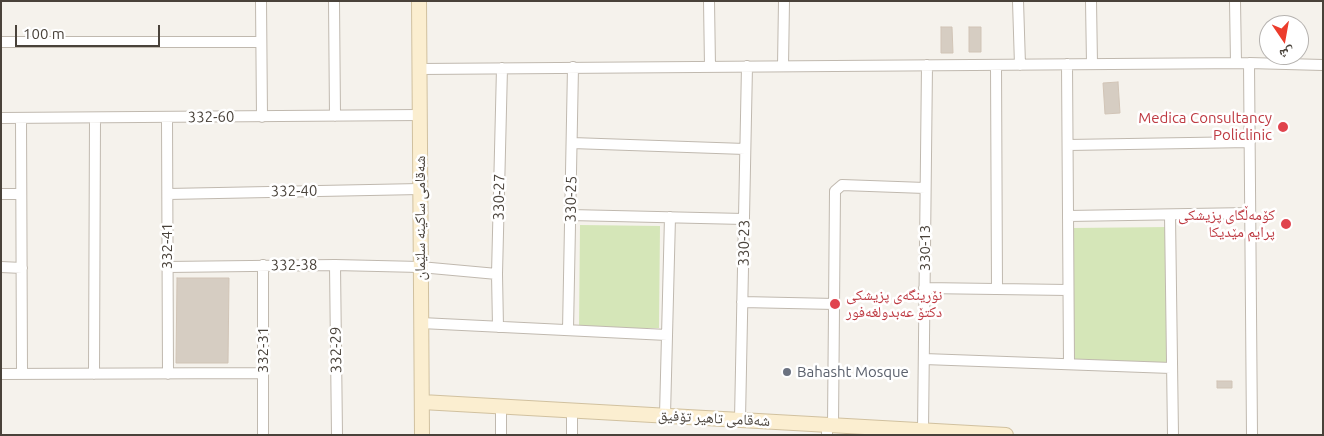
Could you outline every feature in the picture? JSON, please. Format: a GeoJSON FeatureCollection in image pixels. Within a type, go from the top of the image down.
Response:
{"type":"FeatureCollection","features":[{"type":"Feature","properties":{"kind":"street"},"geometry":{"type":"LineString","coordinates":[[261,1],[262,117]]}},
{"type":"Feature","properties":{"kind":"street"},"geometry":{"type":"LineString","coordinates":[[334,1],[335,116]]}},
{"type":"Feature","properties":{"kind":"street","name":"شەقامی ساکینە سلێمان"},"geometry":{"type":"LineString","coordinates":[[419,1],[422,435]]}},
{"type":"Feature","properties":{"kind":"street"},"geometry":{"type":"LineString","coordinates":[[709,1],[710,67]]}},
{"type":"Feature","properties":{"kind":"street"},"geometry":{"type":"LineString","coordinates":[[784,1],[784,66]]}},
{"type":"Feature","properties":{"kind":"street"},"geometry":{"type":"LineString","coordinates":[[1018,1],[1020,65]]}},
{"type":"Feature","properties":{"kind":"street"},"geometry":{"type":"LineString","coordinates":[[1091,1],[1092,64]]}},
{"type":"Feature","properties":{"kind":"street"},"geometry":{"type":"LineString","coordinates":[[1235,1],[1236,63]]}},
{"type":"Feature","properties":{"kind":"street"},"geometry":{"type":"LineString","coordinates":[[1,42],[261,42]]}},
{"type":"Feature","properties":{"kind":"street"},"geometry":{"type":"LineString","coordinates":[[420,68],[1236,63],[1323,65]]}},
{"type":"Feature","properties":{"kind":"street"},"geometry":{"type":"LineString","coordinates":[[1249,63],[1252,435]]}},
{"type":"Feature","properties":{"kind":"street"},"geometry":{"type":"LineString","coordinates":[[1068,64],[1069,364]]}},
{"type":"Feature","properties":{"kind":"street","name":"330-13"},"geometry":{"type":"LineString","coordinates":[[923,430],[926,65]]}},
{"type":"Feature","properties":{"kind":"street"},"geometry":{"type":"LineString","coordinates":[[996,65],[996,289]]}},
{"type":"Feature","properties":{"kind":"street","name":"330-23"},"geometry":{"type":"LineString","coordinates":[[740,419],[747,66]]}},
{"type":"Feature","properties":{"kind":"street","name":"330-27"},"geometry":{"type":"LineString","coordinates":[[498,327],[497,274],[502,68]]}},
{"type":"Feature","properties":{"kind":"street","name":"330-25"},"geometry":{"type":"LineString","coordinates":[[568,330],[573,68]]}},
{"type":"Feature","properties":{"kind":"street","name":"332-60"},"geometry":{"type":"LineString","coordinates":[[1,118],[420,115]]}},
{"type":"Feature","properties":{"kind":"street"},"geometry":{"type":"LineString","coordinates":[[21,118],[22,374]]}},
{"type":"Feature","properties":{"kind":"street"},"geometry":{"type":"LineString","coordinates":[[94,118],[94,374]]}},
{"type":"Feature","properties":{"kind":"street","name":"332-41"},"geometry":{"type":"LineString","coordinates":[[167,118],[168,374]]}},
{"type":"Feature","properties":{"kind":"street"},"geometry":{"type":"LineString","coordinates":[[1068,145],[1250,142]]}},
{"type":"Feature","properties":{"kind":"street"},"geometry":{"type":"LineString","coordinates":[[572,143],[746,149]]}},
{"type":"Feature","properties":{"kind":"street"},"geometry":{"type":"LineString","coordinates":[[829,428],[835,304],[835,191],[842,185],[925,188]]}},
{"type":"Feature","properties":{"kind":"street","name":"332-40"},"geometry":{"type":"LineString","coordinates":[[168,194],[420,189]]}},
{"type":"Feature","properties":{"kind":"street"},"geometry":{"type":"LineString","coordinates":[[1,194],[21,194]]}},
{"type":"Feature","properties":{"kind":"street"},"geometry":{"type":"LineString","coordinates":[[1068,216],[1250,213]]}},
{"type":"Feature","properties":{"kind":"street"},"geometry":{"type":"LineString","coordinates":[[570,215],[744,219]]}},
{"type":"Feature","properties":{"kind":"street"},"geometry":{"type":"LineString","coordinates":[[1170,215],[1173,435]]}},
{"type":"Feature","properties":{"kind":"street"},"geometry":{"type":"LineString","coordinates":[[665,415],[670,217]]}},
{"type":"Feature","properties":{"kind":"street","name":"332-31"},"geometry":{"type":"LineString","coordinates":[[262,265],[263,435]]}},
{"type":"Feature","properties":{"kind":"street","name":"332-38"},"geometry":{"type":"LineString","coordinates":[[167,267],[335,265],[420,267],[497,274]]}},
{"type":"Feature","properties":{"kind":"street","name":"332-29"},"geometry":{"type":"LineString","coordinates":[[335,265],[337,435]]}},
{"type":"Feature","properties":{"kind":"street"},"geometry":{"type":"LineString","coordinates":[[1,268],[22,268]]}},
{"type":"Feature","properties":{"kind":"street"},"geometry":{"type":"LineString","coordinates":[[924,288],[1068,290]]}},
{"type":"Feature","properties":{"kind":"street"},"geometry":{"type":"LineString","coordinates":[[742,302],[835,304]]}},
{"type":"Feature","properties":{"kind":"street"},"geometry":{"type":"LineString","coordinates":[[421,322],[667,335]]}},
{"type":"Feature","properties":{"kind":"street"},"geometry":{"type":"LineString","coordinates":[[924,359],[1171,368]]}},
{"type":"Feature","properties":{"kind":"street"},"geometry":{"type":"LineString","coordinates":[[1,374],[263,373]]}},
{"type":"Feature","properties":{"kind":"street","name":"شەقامی تاهیر تۆفیق"},"geometry":{"type":"LineString","coordinates":[[422,402],[740,419],[829,428],[923,430],[1006,435]]}},
{"type":"Feature","properties":{"kind":"street"},"geometry":{"type":"LineString","coordinates":[[501,406],[501,435]]}},
{"type":"Feature","properties":{"kind":"street"},"geometry":{"type":"LineString","coordinates":[[572,410],[572,435]]}},
{"type":"Feature","properties":{"kind":"green space"},"geometry":{"type":"Polygon","coordinates":[[[580,225],[660,226],[659,328],[579,328],[580,225]]]}},
{"type":"Feature","properties":{"kind":"green space"},"geometry":{"type":"Polygon","coordinates":[[[1168,227],[1169,365],[1074,362],[1073,228],[1168,227]]]}},
{"type":"Feature","properties":{"kind":"building"},"geometry":{"type":"Polygon","coordinates":[[[941,27],[952,27],[953,53],[941,53],[941,27]]]}},
{"type":"Feature","properties":{"kind":"building"},"geometry":{"type":"Polygon","coordinates":[[[969,27],[981,27],[981,52],[969,52],[969,27]]]}},
{"type":"Feature","properties":{"kind":"building"},"geometry":{"type":"Polygon","coordinates":[[[1118,82],[1120,113],[1105,114],[1103,83],[1118,82]]]}},
{"type":"Feature","properties":{"kind":"building"},"geometry":{"type":"Polygon","coordinates":[[[177,278],[229,278],[228,363],[176,363],[177,278]]]}},
{"type":"Feature","properties":{"kind":"building"},"geometry":{"type":"Polygon","coordinates":[[[1217,381],[1232,381],[1232,388],[1217,388],[1217,381]]]}},
{"type":"Feature","properties":{"kind":"place","name":"Medica Consultancy Policlinic"},"geometry":{"type":"Point","coordinates":[1283,127]}},
{"type":"Feature","properties":{"kind":"place","name":"کۆمەڵگای پزیشکی پرایم مێدیکا"},"geometry":{"type":"Point","coordinates":[1286,224]}},
{"type":"Feature","properties":{"kind":"place","name":"نۆرینگەی پزیشکی دکتۆ عەبدولغەفور"},"geometry":{"type":"Point","coordinates":[835,304]}},
{"type":"Feature","properties":{"kind":"place","name":"Bahasht Mosque"},"geometry":{"type":"Point","coordinates":[787,372]}}]}
